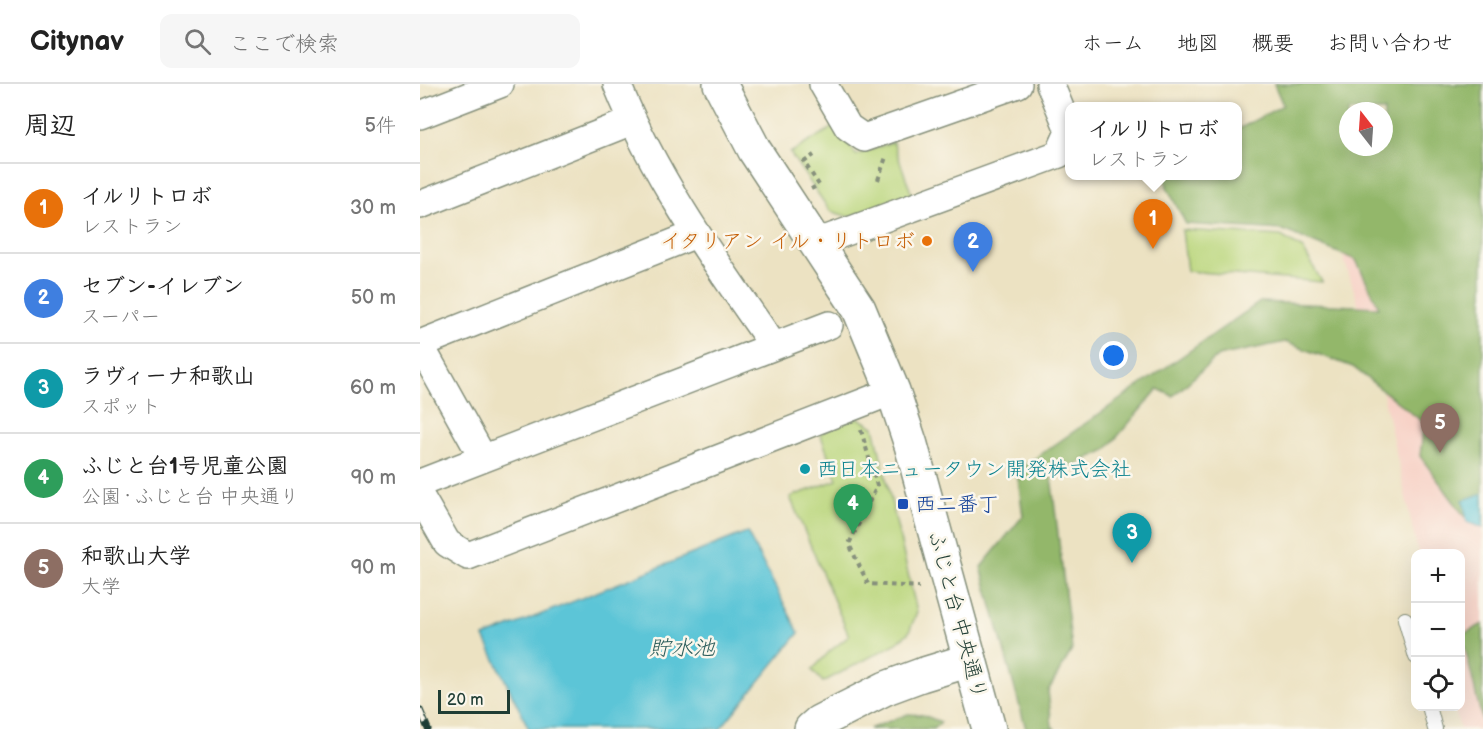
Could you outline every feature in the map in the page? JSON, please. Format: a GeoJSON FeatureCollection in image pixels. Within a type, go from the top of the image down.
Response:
{"type":"FeatureCollection","features":[{"type":"Feature","properties":{"kind":"street"},"geometry":{"type":"LineString","coordinates":[[420,115],[500,84]]}},
{"type":"Feature","properties":{"kind":"street"},"geometry":{"type":"LineString","coordinates":[[617,84],[632,121],[696,234],[773,345]]}},
{"type":"Feature","properties":{"kind":"street","name":"ふじと台 中央通り"},"geometry":{"type":"LineString","coordinates":[[720,84],[755,151],[859,309],[893,391],[911,446],[989,729]]}},
{"type":"Feature","properties":{"kind":"street"},"geometry":{"type":"LineString","coordinates":[[823,84],[848,127],[864,138],[1018,84]]}},
{"type":"Feature","properties":{"kind":"street"},"geometry":{"type":"LineString","coordinates":[[1050,84],[1065,121]]}},
{"type":"Feature","properties":{"kind":"street"},"geometry":{"type":"LineString","coordinates":[[420,204],[632,121]]}},
{"type":"Feature","properties":{"kind":"street"},"geometry":{"type":"LineString","coordinates":[[816,243],[1059,154],[1065,140]]}},
{"type":"Feature","properties":{"kind":"street"},"geometry":{"type":"LineString","coordinates":[[483,458],[420,344],[696,234]]}},
{"type":"Feature","properties":{"kind":"street"},"geometry":{"type":"LineString","coordinates":[[420,483],[829,325]]}},
{"type":"Feature","properties":{"kind":"street"},"geometry":{"type":"LineString","coordinates":[[420,496],[447,543],[468,556],[893,391]]}},
{"type":"Feature","properties":{"kind":"street"},"geometry":{"type":"LineString","coordinates":[[811,729],[819,722],[886,688],[970,660]]}},
{"type":"Feature","properties":{"kind":"lane"},"geometry":{"type":"LineString","coordinates":[[1405,619],[1411,640]]}},
{"type":"Feature","properties":{"kind":"lane"},"geometry":{"type":"LineString","coordinates":[[1430,711],[1435,729]]}},
{"type":"Feature","properties":{"kind":"path"},"geometry":{"type":"LineString","coordinates":[[814,155],[804,162],[819,185]]}},
{"type":"Feature","properties":{"kind":"path"},"geometry":{"type":"LineString","coordinates":[[869,423],[860,428],[877,486],[849,543],[868,584],[919,587]]}},
{"type":"Feature","properties":{"kind":"shaded area"},"geometry":{"type":"Polygon","coordinates":[[[1288,84],[1483,84],[1483,729],[1460,729],[1455,711],[1465,711],[1465,549],[1417,549],[1374,353],[1288,84]]]}},
{"type":"Feature","properties":{"kind":"green space"},"geometry":{"type":"Polygon","coordinates":[[[1274,84],[1483,84],[1483,523],[1465,517],[1420,456],[1424,423],[1353,367],[1285,342],[1218,356],[1173,396],[1158,389],[1106,450],[1051,476],[1072,650],[1048,691],[1052,726],[1055,729],[1026,729],[981,567],[1023,516],[1017,471],[1260,302],[1379,307],[1356,260],[1283,230],[1186,224],[1166,180],[1242,180],[1242,127],[1283,105],[1274,84]]]}},
{"type":"Feature","properties":{"kind":"green space"},"geometry":{"type":"Polygon","coordinates":[[[837,125],[856,155],[893,142],[912,195],[849,217],[830,211],[790,153],[837,125]]]}},
{"type":"Feature","properties":{"kind":"green space"},"geometry":{"type":"Polygon","coordinates":[[[1182,230],[1281,236],[1303,249],[1322,282],[1187,271],[1182,230]]]}},
{"type":"Feature","properties":{"kind":"green space"},"geometry":{"type":"Polygon","coordinates":[[[857,417],[874,427],[917,612],[909,632],[897,643],[823,682],[812,670],[830,651],[849,636],[790,497],[837,480],[820,433],[857,417]]]}},
{"type":"Feature","properties":{"kind":"green space"},"geometry":{"type":"Polygon","coordinates":[[[1483,624],[1483,724],[1465,648],[1465,633],[1483,624]]]}},
{"type":"Feature","properties":{"kind":"green space"},"geometry":{"type":"Polygon","coordinates":[[[908,714],[923,715],[941,722],[933,729],[869,729],[908,714]]]}},
{"type":"Feature","properties":{"kind":"water"},"geometry":{"type":"Polygon","coordinates":[[[1483,493],[1483,528],[1467,522],[1463,500],[1483,493]]]}},
{"type":"Feature","properties":{"kind":"water","name":"貯水池"},"geometry":{"type":"Polygon","coordinates":[[[747,532],[799,633],[720,729],[529,729],[484,637],[747,532]]]}},
{"type":"Feature","properties":{"kind":"railway"},"geometry":{"type":"LineString","coordinates":[[420,710],[428,729]]}},
{"type":"Feature","properties":{"kind":"place","name":"イタリアン イル・リトロボ"},"geometry":{"type":"Point","coordinates":[927,241]}},
{"type":"Feature","properties":{"kind":"place","name":"イルリトロボ"},"geometry":{"type":"Point","coordinates":[1153,249]}},
{"type":"Feature","properties":{"kind":"place","name":"セブン-イレブン"},"geometry":{"type":"Point","coordinates":[973,272]}},
{"type":"Feature","properties":{"kind":"place","name":"和歌山大学"},"geometry":{"type":"Point","coordinates":[1440,453]}},
{"type":"Feature","properties":{"kind":"place","name":"西日本ニュータウン開発株式会社"},"geometry":{"type":"Point","coordinates":[805,469]}},
{"type":"Feature","properties":{"kind":"place","name":"西二番丁"},"geometry":{"type":"Point","coordinates":[903,504]}},
{"type":"Feature","properties":{"kind":"place","name":"ふじと台1号児童公園"},"geometry":{"type":"Point","coordinates":[853,534]}},
{"type":"Feature","properties":{"kind":"place","name":"ラヴィーナ和歌山"},"geometry":{"type":"Point","coordinates":[1132,563]}}]}
